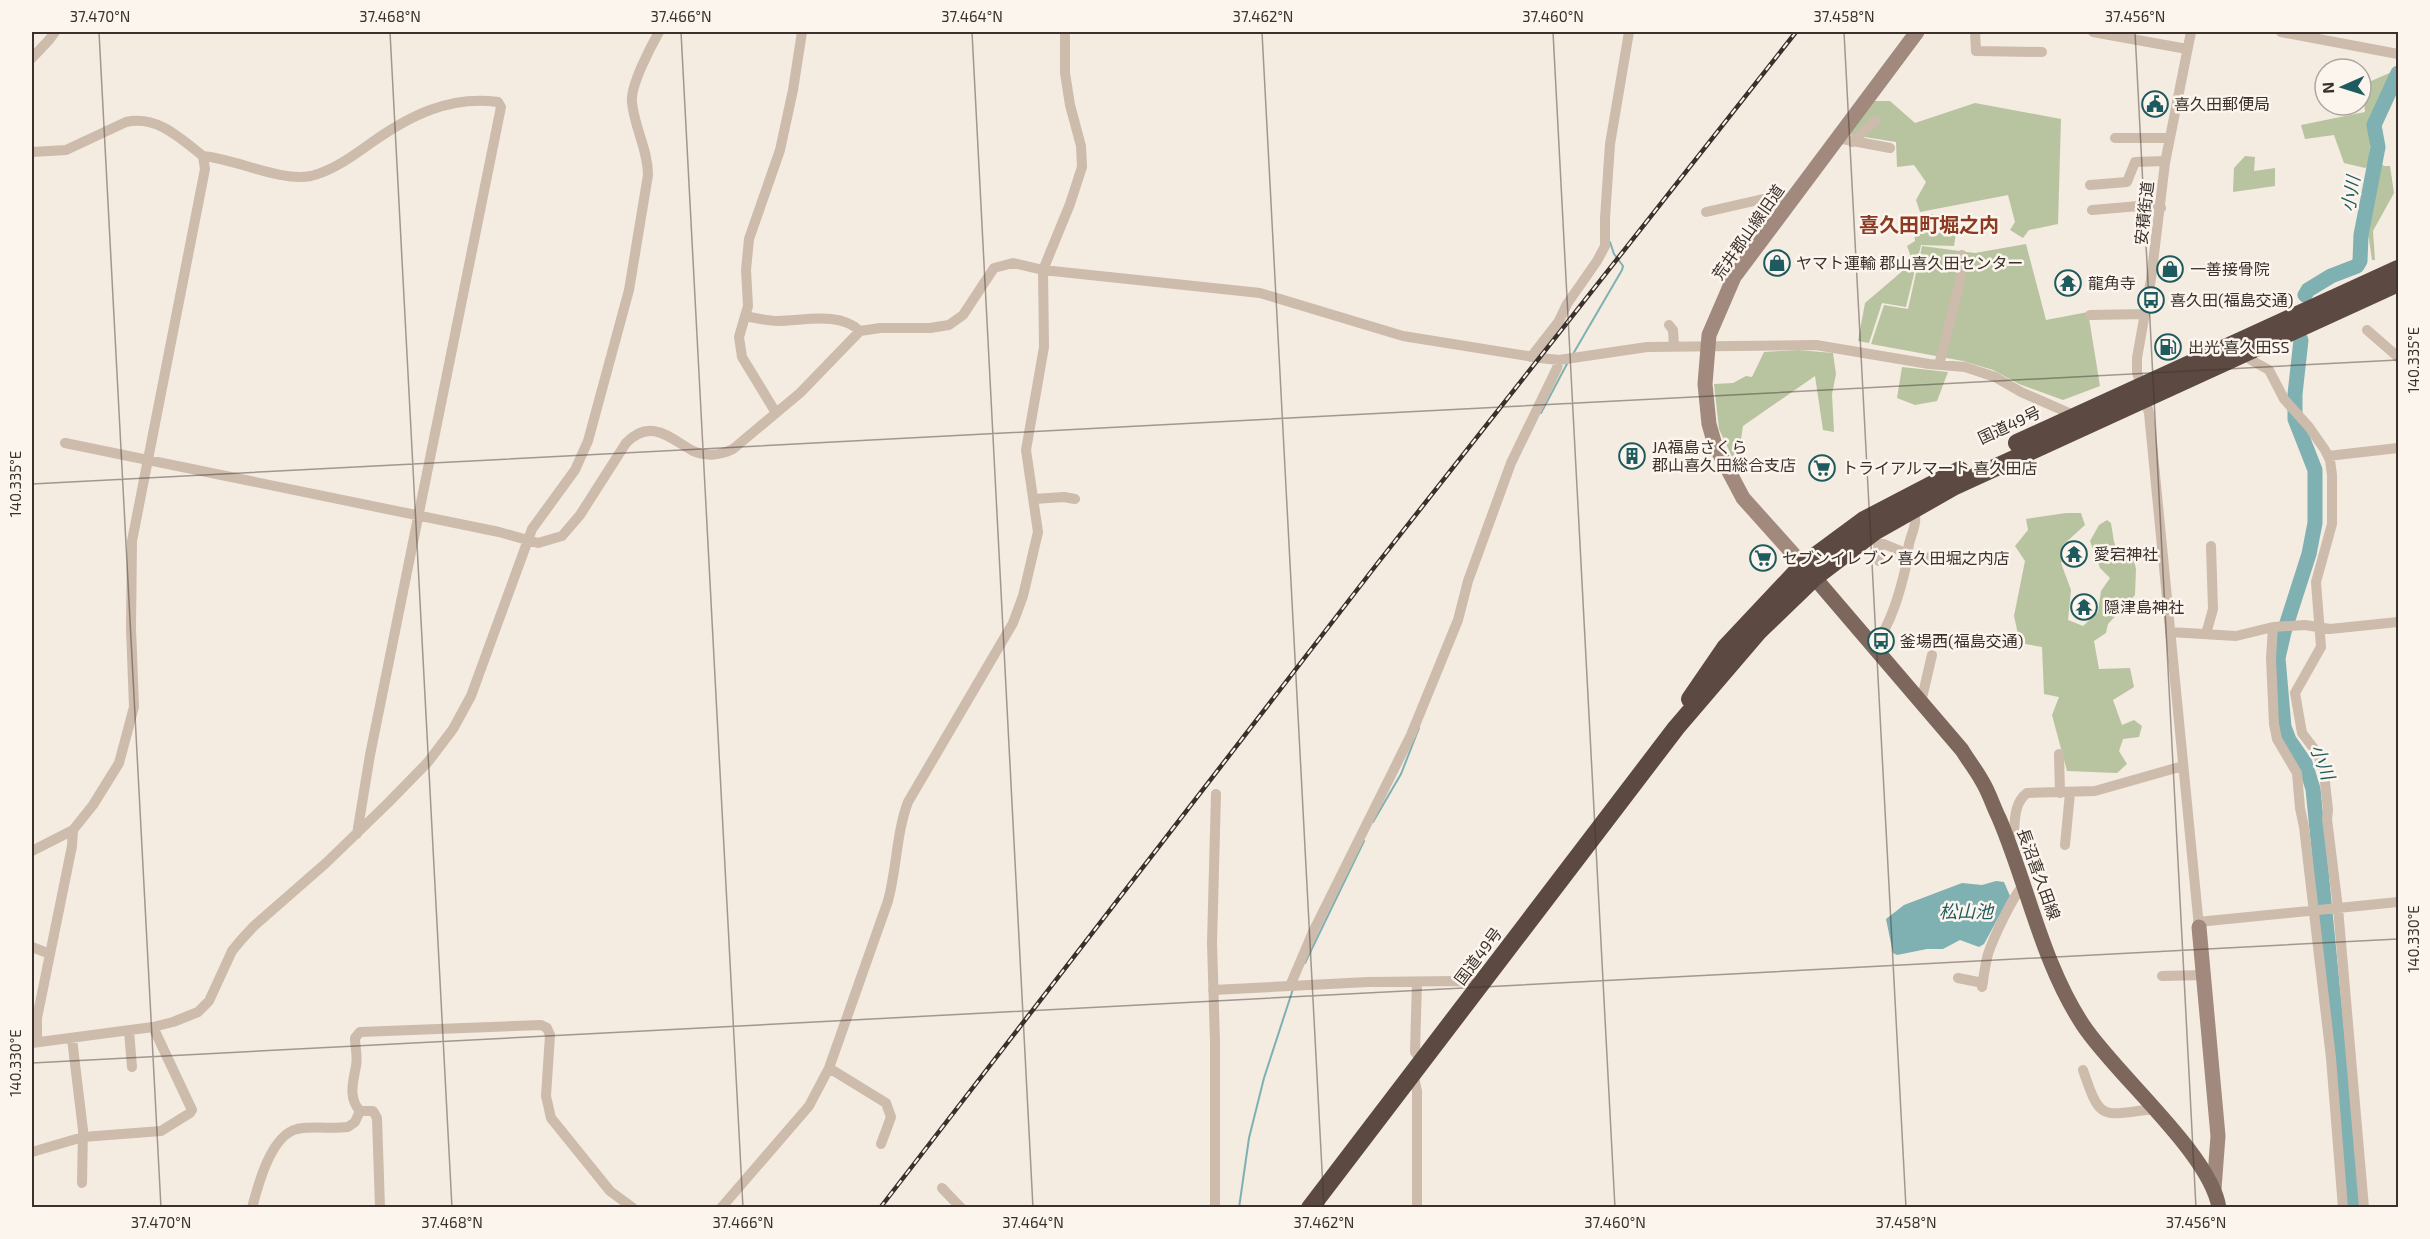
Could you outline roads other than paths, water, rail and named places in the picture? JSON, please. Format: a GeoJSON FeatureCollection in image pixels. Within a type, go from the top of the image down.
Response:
{"type":"FeatureCollection","features":[{"type":"Feature","properties":{"kind":"highway","name":"国道49号"},"geometry":{"type":"LineString","coordinates":[[1809,571],[1875,539],[1913,509],[2143,392],[2398,269]]}},
{"type":"Feature","properties":{"kind":"highway","name":"国道49号"},"geometry":{"type":"LineString","coordinates":[[1310,1208],[1676,728],[1809,571],[1864,520],[1944,478],[2073,417],[2244,353],[2398,283]]}},
{"type":"Feature","properties":{"kind":"main road","name":"長沼喜久田線"},"geometry":{"type":"LineString","coordinates":[[1809,571],[1962,750],[1983,782],[2007,838],[2067,999],[2096,1043],[2154,1109],[2202,1169],[2214,1189],[2218,1208]]}},
{"type":"Feature","properties":{"kind":"street"},"geometry":{"type":"LineString","coordinates":[[32,58],[55,32]]}},
{"type":"Feature","properties":{"kind":"street"},"geometry":{"type":"LineString","coordinates":[[73,830],[72,846],[34,1042],[153,1027],[188,1017],[204,1007],[214,992],[232,951],[241,940],[357,834],[428,762],[457,723],[477,680],[526,541],[536,522],[581,458],[629,290],[648,176],[648,162],[633,109],[632,94],[659,32]]}},
{"type":"Feature","properties":{"kind":"street"},"geometry":{"type":"LineString","coordinates":[[776,412],[755,382],[740,352],[739,337],[748,306],[746,270],[749,239],[780,150],[802,32]]}},
{"type":"Feature","properties":{"kind":"street"},"geometry":{"type":"LineString","coordinates":[[721,1208],[809,1107],[829,1068],[888,901],[894,877],[898,835],[908,802],[1013,623],[1023,596],[1038,532],[1026,450],[1044,347],[1043,270],[1070,204],[1082,167],[1081,146],[1070,105],[1065,73],[1065,32]]}},
{"type":"Feature","properties":{"kind":"street"},"geometry":{"type":"LineString","coordinates":[[1531,357],[1558,321],[1567,304],[1598,261],[1605,246],[1610,144],[1629,32]]}},
{"type":"Feature","properties":{"kind":"street","name":"荒井郡山線旧道"},"geometry":{"type":"LineString","coordinates":[[1809,571],[1743,498],[1715,445],[1706,403],[1707,347],[1716,317],[1734,277],[1793,198],[1845,140],[1917,32]]}},
{"type":"Feature","properties":{"kind":"street"},"geometry":{"type":"LineString","coordinates":[[1976,32],[1976,51],[2042,52]]}},
{"type":"Feature","properties":{"kind":"street"},"geometry":{"type":"LineString","coordinates":[[2094,32],[2187,49]]}},
{"type":"Feature","properties":{"kind":"street","name":"安積街道"},"geometry":{"type":"LineString","coordinates":[[2191,32],[2165,161],[2161,208],[2137,358],[2137,372],[2149,414],[2199,924]]}},
{"type":"Feature","properties":{"kind":"street"},"geometry":{"type":"LineString","coordinates":[[2281,32],[2337,37],[2398,54]]}},
{"type":"Feature","properties":{"kind":"street"},"geometry":{"type":"LineString","coordinates":[[32,152],[66,150],[120,124],[136,120],[157,123],[203,156],[222,158],[284,175],[305,177],[327,170],[352,156],[404,120],[434,108],[477,101],[498,102],[501,107],[370,755],[357,834]]}},
{"type":"Feature","properties":{"kind":"street"},"geometry":{"type":"LineString","coordinates":[[1845,140],[1875,121]]}},
{"type":"Feature","properties":{"kind":"street"},"geometry":{"type":"LineString","coordinates":[[2115,138],[2170,138]]}},
{"type":"Feature","properties":{"kind":"street"},"geometry":{"type":"LineString","coordinates":[[1845,140],[1890,148]]}},
{"type":"Feature","properties":{"kind":"street"},"geometry":{"type":"LineString","coordinates":[[32,851],[73,830],[109,781],[119,763],[134,707],[131,553],[202,190],[205,169],[203,156]]}},
{"type":"Feature","properties":{"kind":"street"},"geometry":{"type":"LineString","coordinates":[[2090,185],[2127,182],[2135,162],[2165,161]]}},
{"type":"Feature","properties":{"kind":"street"},"geometry":{"type":"LineString","coordinates":[[1707,212],[1763,199],[1793,198]]}},
{"type":"Feature","properties":{"kind":"street"},"geometry":{"type":"LineString","coordinates":[[2092,210],[2139,206],[2161,208]]}},
{"type":"Feature","properties":{"kind":"street"},"geometry":{"type":"LineString","coordinates":[[1939,365],[1961,277],[1962,255]]}},
{"type":"Feature","properties":{"kind":"street"},"geometry":{"type":"LineString","coordinates":[[65,443],[499,532],[538,543],[557,538],[567,532],[623,448],[634,436],[644,432],[659,432],[673,437],[694,451],[718,454],[733,449],[800,393],[860,331],[880,328],[949,326],[963,315],[994,268],[1013,263],[1043,270],[1260,293],[1403,336],[1559,360],[1632,348],[1816,345],[1939,365],[1965,367],[1981,372],[2069,413],[2073,417]]}},
{"type":"Feature","properties":{"kind":"street"},"geometry":{"type":"LineString","coordinates":[[2091,315],[2145,314]]}},
{"type":"Feature","properties":{"kind":"street"},"geometry":{"type":"LineString","coordinates":[[745,316],[771,321],[823,318],[851,325],[860,331]]}},
{"type":"Feature","properties":{"kind":"street"},"geometry":{"type":"LineString","coordinates":[[1669,325],[1673,330],[1674,346]]}},
{"type":"Feature","properties":{"kind":"street"},"geometry":{"type":"LineString","coordinates":[[2367,330],[2398,357]]}},
{"type":"Feature","properties":{"kind":"street"},"geometry":{"type":"LineString","coordinates":[[2244,353],[2251,360],[2269,369],[2294,410],[2328,456],[2332,475],[2332,524],[2316,582],[2321,647],[2295,693],[2302,733],[2318,754],[2324,773],[2364,1208]]}},
{"type":"Feature","properties":{"kind":"street"},"geometry":{"type":"LineString","coordinates":[[1290,986],[1313,932],[1412,735],[1458,620],[1468,581],[1507,471],[1559,360]]}},
{"type":"Feature","properties":{"kind":"street"},"geometry":{"type":"LineString","coordinates":[[2328,456],[2398,448]]}},
{"type":"Feature","properties":{"kind":"street"},"geometry":{"type":"LineString","coordinates":[[1034,499],[1064,497],[1075,499]]}},
{"type":"Feature","properties":{"kind":"street"},"geometry":{"type":"LineString","coordinates":[[1874,647],[1883,635],[1900,594],[1916,520],[1913,509]]}},
{"type":"Feature","properties":{"kind":"street"},"geometry":{"type":"LineString","coordinates":[[1875,539],[1909,556],[1942,556]]}},
{"type":"Feature","properties":{"kind":"street"},"geometry":{"type":"LineString","coordinates":[[1875,539],[1879,561]]}},
{"type":"Feature","properties":{"kind":"street"},"geometry":{"type":"LineString","coordinates":[[2206,634],[2214,598],[2211,591],[2211,546]]}},
{"type":"Feature","properties":{"kind":"street"},"geometry":{"type":"LineString","coordinates":[[2170,632],[2236,636],[2305,625],[2330,629],[2398,622]]}},
{"type":"Feature","properties":{"kind":"street"},"geometry":{"type":"LineString","coordinates":[[2282,627],[2271,658],[2274,724],[2277,739],[2296,773],[2315,910],[2331,1058],[2343,1208]]}},
{"type":"Feature","properties":{"kind":"street"},"geometry":{"type":"LineString","coordinates":[[1921,702],[1932,655]]}},
{"type":"Feature","properties":{"kind":"street"},"geometry":{"type":"LineString","coordinates":[[2059,754],[2065,793],[2065,845]]}},
{"type":"Feature","properties":{"kind":"street"},"geometry":{"type":"LineString","coordinates":[[2007,838],[2014,831],[2018,805],[2024,795],[2095,790],[2183,765]]}},
{"type":"Feature","properties":{"kind":"street"},"geometry":{"type":"LineString","coordinates":[[1215,1208],[1215,1041],[1212,943],[1216,794]]}},
{"type":"Feature","properties":{"kind":"street"},"geometry":{"type":"LineString","coordinates":[[1958,978],[1983,985],[1987,955],[2015,897],[2024,885]]}},
{"type":"Feature","properties":{"kind":"street"},"geometry":{"type":"LineString","coordinates":[[2214,1189],[2218,1136],[2199,924],[2398,902]]}},
{"type":"Feature","properties":{"kind":"street"},"geometry":{"type":"LineString","coordinates":[[32,947],[50,954]]}},
{"type":"Feature","properties":{"kind":"street"},"geometry":{"type":"LineString","coordinates":[[2162,976],[2204,975]]}},
{"type":"Feature","properties":{"kind":"street"},"geometry":{"type":"LineString","coordinates":[[1213,990],[1458,981],[1479,984]]}},
{"type":"Feature","properties":{"kind":"street"},"geometry":{"type":"LineString","coordinates":[[1416,1208],[1417,982]]}},
{"type":"Feature","properties":{"kind":"street"},"geometry":{"type":"LineString","coordinates":[[360,1112],[354,1100],[352,1086],[356,1059],[355,1038],[360,1032],[544,1026],[550,1035],[546,1096],[551,1118],[610,1191],[633,1208]]}},
{"type":"Feature","properties":{"kind":"street"},"geometry":{"type":"LineString","coordinates":[[32,1152],[83,1137],[161,1131],[192,1112],[153,1027]]}},
{"type":"Feature","properties":{"kind":"street"},"geometry":{"type":"LineString","coordinates":[[129,1031],[132,1067]]}},
{"type":"Feature","properties":{"kind":"street"},"geometry":{"type":"LineString","coordinates":[[72,1038],[83,1137],[82,1183]]}},
{"type":"Feature","properties":{"kind":"street"},"geometry":{"type":"LineString","coordinates":[[829,1068],[886,1103],[891,1118],[881,1144]]}},
{"type":"Feature","properties":{"kind":"street"},"geometry":{"type":"LineString","coordinates":[[2083,1070],[2095,1105],[2102,1111],[2112,1114],[2154,1109]]}},
{"type":"Feature","properties":{"kind":"street"},"geometry":{"type":"LineString","coordinates":[[360,1112],[373,1111],[378,1118],[380,1208]]}},
{"type":"Feature","properties":{"kind":"street"},"geometry":{"type":"LineString","coordinates":[[252,1208],[260,1177],[279,1143],[289,1132],[304,1128],[348,1127],[355,1122],[360,1112]]}},
{"type":"Feature","properties":{"kind":"street"},"geometry":{"type":"LineString","coordinates":[[942,1188],[961,1208]]}},
{"type":"Feature","properties":{"kind":"water","name":"松山池"},"geometry":{"type":"Polygon","coordinates":[[[1996,881],[2004,882],[2010,896],[1984,944],[1979,947],[1960,940],[1943,949],[1927,949],[1897,955],[1893,953],[1886,919],[1904,905],[1962,883],[1982,885],[1996,881]]]}},
{"type":"Feature","properties":{"kind":"waterway","name":"小川"},"geometry":{"type":"LineString","coordinates":[[2305,295],[2308,290],[2331,276],[2357,266],[2360,261],[2361,235],[2378,147],[2374,125],[2398,73]]}},
{"type":"Feature","properties":{"kind":"waterway"},"geometry":{"type":"LineString","coordinates":[[1573,354],[1622,270],[1623,266],[1614,254],[1610,242]]}},
{"type":"Feature","properties":{"kind":"waterway","name":"小川"},"geometry":{"type":"LineString","coordinates":[[2301,340],[2295,394],[2295,419],[2315,470],[2315,523],[2309,554],[2278,658],[2284,727],[2289,740],[2305,763],[2313,789],[2354,1208]]}},
{"type":"Feature","properties":{"kind":"waterway"},"geometry":{"type":"LineString","coordinates":[[1541,413],[1568,362]]}},
{"type":"Feature","properties":{"kind":"waterway"},"geometry":{"type":"LineString","coordinates":[[1373,822],[1401,774],[1419,728]]}},
{"type":"Feature","properties":{"kind":"waterway"},"geometry":{"type":"LineString","coordinates":[[1305,963],[1364,841]]}},
{"type":"Feature","properties":{"kind":"waterway"},"geometry":{"type":"LineString","coordinates":[[1239,1208],[1249,1138],[1264,1078],[1293,989]]}},
{"type":"Feature","properties":{"kind":"railway"},"geometry":{"type":"LineString","coordinates":[[880,1208],[1377,564],[1796,32]]}},
{"type":"Feature","properties":{"kind":"place","name":"喜久田郵便局"},"geometry":{"type":"Point","coordinates":[2155,104]}},
{"type":"Feature","properties":{"kind":"place","name":"ヤマト運輸 郡山喜久田センター"},"geometry":{"type":"Point","coordinates":[1777,263]}},
{"type":"Feature","properties":{"kind":"place","name":"一善接骨院"},"geometry":{"type":"Point","coordinates":[2170,269]}},
{"type":"Feature","properties":{"kind":"place","name":"龍角寺"},"geometry":{"type":"Point","coordinates":[2068,283]}},
{"type":"Feature","properties":{"kind":"place","name":"喜久田(福島交通)"},"geometry":{"type":"Point","coordinates":[2151,300]}},
{"type":"Feature","properties":{"kind":"place","name":"出光 喜久田SS"},"geometry":{"type":"Point","coordinates":[2168,347]}},
{"type":"Feature","properties":{"kind":"place","name":"JA福島さくら 郡山喜久田総合支店"},"geometry":{"type":"Point","coordinates":[1632,456]}},
{"type":"Feature","properties":{"kind":"place","name":"トライアルマート 喜久田店"},"geometry":{"type":"Point","coordinates":[1822,468]}},
{"type":"Feature","properties":{"kind":"place","name":"愛宕神社"},"geometry":{"type":"Point","coordinates":[2074,554]}},
{"type":"Feature","properties":{"kind":"place","name":"セブンイレブン 喜久田堀之内店"},"geometry":{"type":"Point","coordinates":[1763,558]}},
{"type":"Feature","properties":{"kind":"place","name":"隠津島神社"},"geometry":{"type":"Point","coordinates":[2084,607]}},
{"type":"Feature","properties":{"kind":"place","name":"釜場西(福島交通)"},"geometry":{"type":"Point","coordinates":[1881,641]}},
{"type":"Feature","properties":{"kind":"district","name":"喜久田町堀之内"},"geometry":{"type":"Point","coordinates":[1929,225]}}]}
